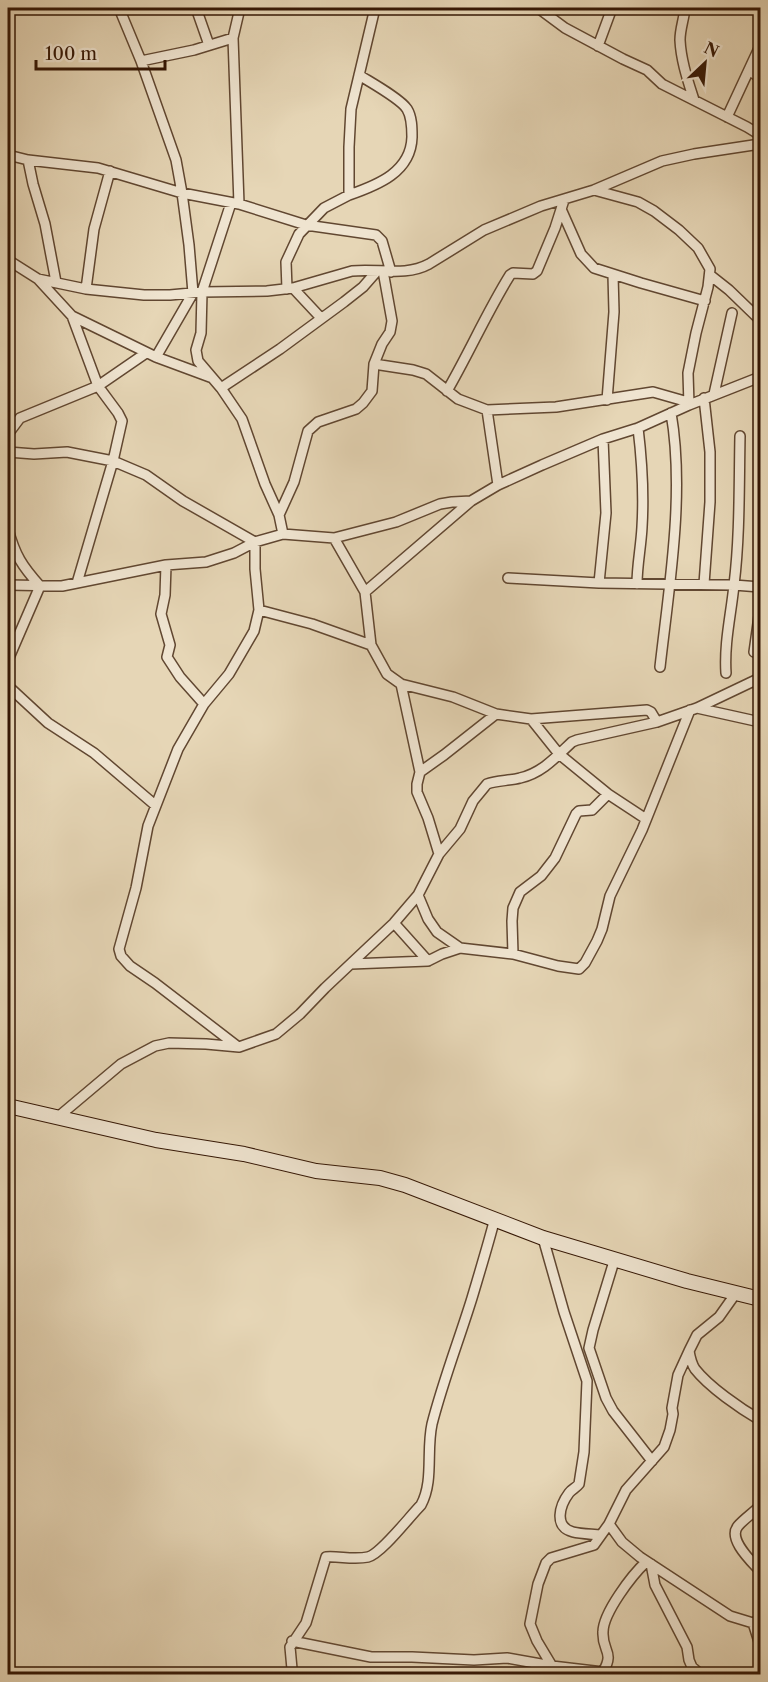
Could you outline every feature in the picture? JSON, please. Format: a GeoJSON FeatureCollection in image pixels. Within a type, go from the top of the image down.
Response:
{"type":"FeatureCollection","features":[{"type":"Feature","properties":{"kind":"street"},"geometry":{"type":"LineString","coordinates":[[119,8],[141,61],[176,160],[198,293],[201,333],[196,356],[242,419],[265,484],[279,515],[283,534]]}},
{"type":"Feature","properties":{"kind":"street"},"geometry":{"type":"LineString","coordinates":[[196,8],[209,45]]}},
{"type":"Feature","properties":{"kind":"street"},"geometry":{"type":"LineString","coordinates":[[156,357],[198,293],[235,203],[233,38],[240,8]]}},
{"type":"Feature","properties":{"kind":"street"},"geometry":{"type":"LineString","coordinates":[[349,195],[351,109],[375,8]]}},
{"type":"Feature","properties":{"kind":"street"},"geometry":{"type":"LineString","coordinates":[[538,8],[565,28],[647,70],[662,84],[760,135]]}},
{"type":"Feature","properties":{"kind":"street"},"geometry":{"type":"LineString","coordinates":[[598,46],[612,8]]}},
{"type":"Feature","properties":{"kind":"street"},"geometry":{"type":"LineString","coordinates":[[684,8],[680,42],[686,77],[694,100]]}},
{"type":"Feature","properties":{"kind":"street"},"geometry":{"type":"LineString","coordinates":[[141,61],[194,50],[233,38]]}},
{"type":"Feature","properties":{"kind":"street"},"geometry":{"type":"LineString","coordinates":[[727,117],[760,46]]}},
{"type":"Feature","properties":{"kind":"street"},"geometry":{"type":"LineString","coordinates":[[749,70],[760,78]]}},
{"type":"Feature","properties":{"kind":"street"},"geometry":{"type":"LineString","coordinates":[[321,318],[290,288],[286,269],[287,257],[299,234],[324,208],[382,182],[396,172],[402,167],[412,143],[410,117],[404,105],[359,75]]}},
{"type":"Feature","properties":{"kind":"street"},"geometry":{"type":"LineString","coordinates":[[38,279],[86,289],[144,295],[267,291],[330,279],[352,271],[383,272],[421,268],[476,234],[541,206],[563,205],[662,161],[760,144]]}},
{"type":"Feature","properties":{"kind":"street"},"geometry":{"type":"LineString","coordinates":[[8,155],[28,160],[98,168],[182,193],[235,203],[306,225],[375,235],[382,241],[383,272],[392,321],[390,332],[374,364],[372,391],[356,409],[318,422],[308,431],[294,482],[279,515]]}},
{"type":"Feature","properties":{"kind":"street"},"geometry":{"type":"LineString","coordinates":[[28,160],[45,224],[56,282]]}},
{"type":"Feature","properties":{"kind":"street"},"geometry":{"type":"LineString","coordinates":[[86,289],[94,229],[110,171]]}},
{"type":"Feature","properties":{"kind":"street"},"geometry":{"type":"LineString","coordinates":[[594,190],[638,202],[654,211],[680,230],[698,249],[710,269],[688,373],[689,404]]}},
{"type":"Feature","properties":{"kind":"street"},"geometry":{"type":"LineString","coordinates":[[563,205],[581,254],[594,268],[705,301]]}},
{"type":"Feature","properties":{"kind":"street"},"geometry":{"type":"LineString","coordinates":[[447,392],[510,275],[513,273],[533,274],[537,271],[563,205]]}},
{"type":"Feature","properties":{"kind":"street"},"geometry":{"type":"LineString","coordinates":[[8,260],[38,279],[72,316],[146,353],[212,377]]}},
{"type":"Feature","properties":{"kind":"street"},"geometry":{"type":"LineString","coordinates":[[221,388],[280,349],[383,272]]}},
{"type":"Feature","properties":{"kind":"street"},"geometry":{"type":"LineString","coordinates":[[607,400],[614,312],[613,275]]}},
{"type":"Feature","properties":{"kind":"street"},"geometry":{"type":"LineString","coordinates":[[710,275],[760,320]]}},
{"type":"Feature","properties":{"kind":"street"},"geometry":{"type":"LineString","coordinates":[[714,394],[732,313]]}},
{"type":"Feature","properties":{"kind":"street"},"geometry":{"type":"LineString","coordinates":[[72,316],[98,386],[122,421],[113,461],[76,583]]}},
{"type":"Feature","properties":{"kind":"street"},"geometry":{"type":"LineString","coordinates":[[8,435],[20,418],[98,386],[146,353]]}},
{"type":"Feature","properties":{"kind":"street"},"geometry":{"type":"LineString","coordinates":[[374,364],[426,374],[458,399],[487,410],[556,407],[653,392],[689,404]]}},
{"type":"Feature","properties":{"kind":"street"},"geometry":{"type":"LineString","coordinates":[[365,592],[471,501],[498,485],[603,439],[638,428],[689,404],[760,377]]}},
{"type":"Feature","properties":{"kind":"street"},"geometry":{"type":"LineString","coordinates":[[704,398],[710,452],[710,502],[704,584]]}},
{"type":"Feature","properties":{"kind":"street"},"geometry":{"type":"LineString","coordinates":[[487,410],[498,485]]}},
{"type":"Feature","properties":{"kind":"street"},"geometry":{"type":"LineString","coordinates":[[660,667],[675,517],[677,470],[671,413]]}},
{"type":"Feature","properties":{"kind":"street"},"geometry":{"type":"LineString","coordinates":[[637,584],[642,529],[643,471],[638,428]]}},
{"type":"Feature","properties":{"kind":"street"},"geometry":{"type":"LineString","coordinates":[[726,673],[726,642],[735,585],[740,436]]}},
{"type":"Feature","properties":{"kind":"street"},"geometry":{"type":"LineString","coordinates":[[599,583],[606,513],[603,439]]}},
{"type":"Feature","properties":{"kind":"street"},"geometry":{"type":"LineString","coordinates":[[8,452],[34,454],[67,452],[113,461],[146,475],[183,501],[255,542]]}},
{"type":"Feature","properties":{"kind":"street"},"geometry":{"type":"LineString","coordinates":[[8,585],[62,586],[166,565],[206,562],[234,553],[255,542],[283,534],[334,538],[396,522],[440,504],[471,501]]}},
{"type":"Feature","properties":{"kind":"street"},"geometry":{"type":"LineString","coordinates":[[8,529],[23,567],[40,586]]}},
{"type":"Feature","properties":{"kind":"street"},"geometry":{"type":"LineString","coordinates":[[334,538],[365,592],[371,645],[387,674],[401,684],[453,697],[496,714],[531,719],[647,710],[657,722]]}},
{"type":"Feature","properties":{"kind":"street"},"geometry":{"type":"LineString","coordinates":[[239,1047],[130,966],[119,949],[136,888],[148,826],[178,749],[204,704],[238,661],[254,631],[259,610],[255,542]]}},
{"type":"Feature","properties":{"kind":"street"},"geometry":{"type":"LineString","coordinates":[[166,565],[165,594],[161,614],[170,645],[166,657],[204,704]]}},
{"type":"Feature","properties":{"kind":"street"},"geometry":{"type":"LineString","coordinates":[[508,578],[760,587]]}},
{"type":"Feature","properties":{"kind":"street"},"geometry":{"type":"LineString","coordinates":[[8,660],[40,586]]}},
{"type":"Feature","properties":{"kind":"street"},"geometry":{"type":"LineString","coordinates":[[754,652],[760,609]]}},
{"type":"Feature","properties":{"kind":"street"},"geometry":{"type":"LineString","coordinates":[[259,610],[312,624],[371,645]]}},
{"type":"Feature","properties":{"kind":"street"},"geometry":{"type":"LineString","coordinates":[[58,1117],[121,1064],[155,1046],[169,1043],[239,1047],[276,1034],[300,1014],[394,922],[418,895],[439,854],[460,829],[473,801],[484,786],[489,783],[519,779],[538,772],[577,740],[657,722],[693,709],[760,678]]}},
{"type":"Feature","properties":{"kind":"street"},"geometry":{"type":"LineString","coordinates":[[401,684],[420,772],[417,792],[439,854]]}},
{"type":"Feature","properties":{"kind":"street"},"geometry":{"type":"LineString","coordinates":[[8,686],[48,723],[94,753],[155,805]]}},
{"type":"Feature","properties":{"kind":"street"},"geometry":{"type":"LineString","coordinates":[[693,709],[760,722]]}},
{"type":"Feature","properties":{"kind":"street"},"geometry":{"type":"LineString","coordinates":[[351,963],[428,961],[460,948],[513,954],[579,969],[585,963],[602,929],[610,896],[626,866],[693,709]]}},
{"type":"Feature","properties":{"kind":"street"},"geometry":{"type":"LineString","coordinates":[[420,772],[496,714]]}},
{"type":"Feature","properties":{"kind":"street"},"geometry":{"type":"LineString","coordinates":[[531,719],[559,754],[608,794],[646,819]]}},
{"type":"Feature","properties":{"kind":"street"},"geometry":{"type":"LineString","coordinates":[[513,954],[513,908],[520,890],[541,876],[555,858],[576,814],[579,811],[592,810],[608,794]]}},
{"type":"Feature","properties":{"kind":"street"},"geometry":{"type":"LineString","coordinates":[[418,895],[428,919],[437,932],[460,948]]}},
{"type":"Feature","properties":{"kind":"street"},"geometry":{"type":"LineString","coordinates":[[394,922],[428,961]]}},
{"type":"Feature","properties":{"kind":"street"},"geometry":{"type":"LineString","coordinates":[[8,1106],[156,1140],[243,1154],[316,1171],[380,1178],[495,1218],[543,1238],[687,1281],[760,1299]]}},
{"type":"Feature","properties":{"kind":"street"},"geometry":{"type":"LineString","coordinates":[[295,1674],[292,1669],[290,1647],[306,1623],[326,1557],[369,1557],[382,1548],[425,1498],[431,1428],[442,1383],[472,1299],[495,1218]]}},
{"type":"Feature","properties":{"kind":"street"},"geometry":{"type":"LineString","coordinates":[[543,1238],[564,1312],[587,1380],[584,1452],[579,1484],[565,1499],[559,1517],[566,1529],[601,1535]]}},
{"type":"Feature","properties":{"kind":"street"},"geometry":{"type":"LineString","coordinates":[[615,1258],[593,1330],[590,1348],[606,1398],[613,1411],[652,1461]]}},
{"type":"Feature","properties":{"kind":"street"},"geometry":{"type":"LineString","coordinates":[[551,1670],[530,1624],[538,1584],[546,1563],[551,1558],[594,1545],[609,1524],[626,1490],[660,1452],[668,1438],[678,1375],[689,1351],[697,1335],[719,1317],[736,1293]]}},
{"type":"Feature","properties":{"kind":"street"},"geometry":{"type":"LineString","coordinates":[[689,1351],[692,1362],[701,1375],[760,1420]]}},
{"type":"Feature","properties":{"kind":"street"},"geometry":{"type":"LineString","coordinates":[[760,1506],[735,1531],[739,1545],[760,1571]]}},
{"type":"Feature","properties":{"kind":"street"},"geometry":{"type":"LineString","coordinates":[[609,1524],[622,1542],[648,1563],[730,1616],[757,1622],[760,1645]]}},
{"type":"Feature","properties":{"kind":"street"},"geometry":{"type":"LineString","coordinates":[[292,1641],[370,1657],[474,1660],[507,1658],[551,1670],[607,1673],[610,1656],[603,1637],[604,1622],[631,1578],[648,1563]]}},
{"type":"Feature","properties":{"kind":"street"},"geometry":{"type":"LineString","coordinates":[[648,1563],[655,1584],[687,1647],[692,1667],[700,1674]]}}]}
